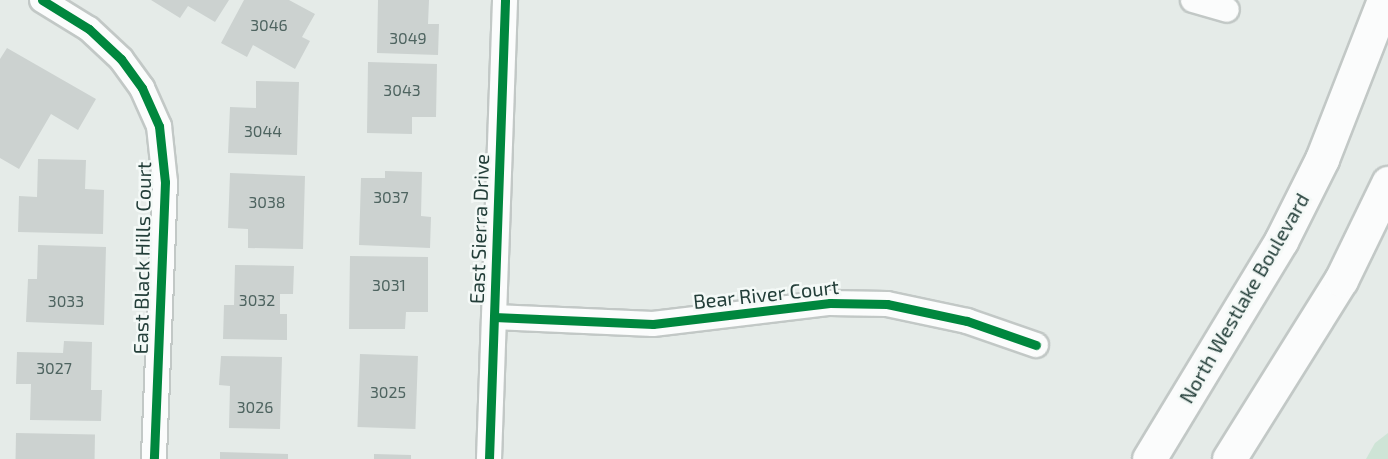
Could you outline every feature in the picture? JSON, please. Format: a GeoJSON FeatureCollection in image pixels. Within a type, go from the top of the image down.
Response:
{"type":"FeatureCollection","features":[{"type":"Feature","properties":{"kind":"main road","name":"North Westlake Boulevard"},"geometry":{"type":"LineString","coordinates":[[1149,459],[1281,241],[1326,150],[1384,0]]}},
{"type":"Feature","properties":{"kind":"main road"},"geometry":{"type":"LineString","coordinates":[[1229,459],[1341,280],[1388,183]]}},
{"type":"Feature","properties":{"kind":"street","name":"East Black Hills Court"},"geometry":{"type":"LineString","coordinates":[[42,0],[89,29],[121,58],[142,88],[159,126],[165,182],[154,459]]}},
{"type":"Feature","properties":{"kind":"street","name":"East Sierra Drive"},"geometry":{"type":"LineString","coordinates":[[489,459],[505,0]]}},
{"type":"Feature","properties":{"kind":"street"},"geometry":{"type":"LineString","coordinates":[[1193,0],[1227,10]]}},
{"type":"Feature","properties":{"kind":"street","name":"Bear River Court"},"geometry":{"type":"LineString","coordinates":[[494,317],[653,324],[830,303],[887,304],[967,321],[1036,345]]}},
{"type":"Feature","properties":{"kind":"green space"},"geometry":{"type":"Polygon","coordinates":[[[1388,433],[1388,459],[1366,459],[1375,443],[1388,433]]]}},
{"type":"Feature","properties":{"kind":"building"},"geometry":{"type":"Polygon","coordinates":[[[151,0],[229,0],[215,22],[188,6],[180,18],[151,0]]]}},
{"type":"Feature","properties":{"kind":"building"},"geometry":{"type":"Polygon","coordinates":[[[244,0],[289,0],[315,14],[302,37],[310,41],[295,69],[253,45],[247,57],[221,43],[244,0]]]}},
{"type":"Feature","properties":{"kind":"building"},"geometry":{"type":"Polygon","coordinates":[[[378,0],[429,0],[428,24],[439,24],[438,55],[377,53],[378,0]]]}},
{"type":"Feature","properties":{"kind":"building"},"geometry":{"type":"Polygon","coordinates":[[[7,48],[96,99],[78,130],[51,114],[19,169],[0,158],[0,59],[7,48]]]}},
{"type":"Feature","properties":{"kind":"building"},"geometry":{"type":"Polygon","coordinates":[[[368,62],[437,64],[436,117],[412,117],[412,134],[367,133],[368,62]]]}},
{"type":"Feature","properties":{"kind":"building"},"geometry":{"type":"Polygon","coordinates":[[[256,81],[299,82],[297,155],[228,153],[230,107],[256,108],[256,81]]]}},
{"type":"Feature","properties":{"kind":"building"},"geometry":{"type":"Polygon","coordinates":[[[38,159],[86,160],[85,189],[104,190],[103,234],[18,232],[19,196],[37,197],[38,159]]]}},
{"type":"Feature","properties":{"kind":"building"},"geometry":{"type":"Polygon","coordinates":[[[385,171],[422,172],[421,216],[431,217],[430,248],[359,245],[361,178],[385,178],[385,171]]]}},
{"type":"Feature","properties":{"kind":"building"},"geometry":{"type":"Polygon","coordinates":[[[230,173],[305,176],[303,249],[248,248],[248,229],[228,228],[230,173]]]}},
{"type":"Feature","properties":{"kind":"building"},"geometry":{"type":"Polygon","coordinates":[[[38,245],[106,247],[104,325],[26,322],[28,279],[37,279],[38,245]]]}},
{"type":"Feature","properties":{"kind":"building"},"geometry":{"type":"Polygon","coordinates":[[[350,256],[428,257],[428,312],[406,312],[405,329],[349,329],[350,256]]]}},
{"type":"Feature","properties":{"kind":"building"},"geometry":{"type":"Polygon","coordinates":[[[235,265],[294,266],[293,294],[280,294],[280,314],[287,314],[287,340],[223,339],[224,305],[234,305],[235,265]]]}},
{"type":"Feature","properties":{"kind":"building"},"geometry":{"type":"Polygon","coordinates":[[[64,341],[92,342],[91,390],[102,390],[101,421],[30,420],[31,384],[16,384],[17,352],[63,353],[64,341]]]}},
{"type":"Feature","properties":{"kind":"building"},"geometry":{"type":"Polygon","coordinates":[[[360,354],[418,356],[415,429],[357,427],[360,354]]]}},
{"type":"Feature","properties":{"kind":"building"},"geometry":{"type":"Polygon","coordinates":[[[221,356],[282,357],[280,429],[229,428],[230,386],[219,385],[221,356]]]}},
{"type":"Feature","properties":{"kind":"building"},"geometry":{"type":"Polygon","coordinates":[[[16,433],[95,434],[95,459],[16,459],[16,433]]]}},
{"type":"Feature","properties":{"kind":"building"},"geometry":{"type":"Polygon","coordinates":[[[220,452],[288,454],[288,459],[220,459],[220,452]]]}},
{"type":"Feature","properties":{"kind":"building"},"geometry":{"type":"Polygon","coordinates":[[[374,454],[411,455],[411,459],[374,459],[374,454]]]}},
{"type":"Feature","properties":{"kind":"cycle path"},"geometry":{"type":"LineString","coordinates":[[42,0],[89,29],[121,59],[142,88],[159,126],[165,182],[154,459]]}},
{"type":"Feature","properties":{"kind":"cycle path"},"geometry":{"type":"LineString","coordinates":[[489,459],[505,0]]}},
{"type":"Feature","properties":{"kind":"cycle path"},"geometry":{"type":"LineString","coordinates":[[494,317],[653,324],[830,303],[887,304],[967,321],[1036,345]]}}]}
